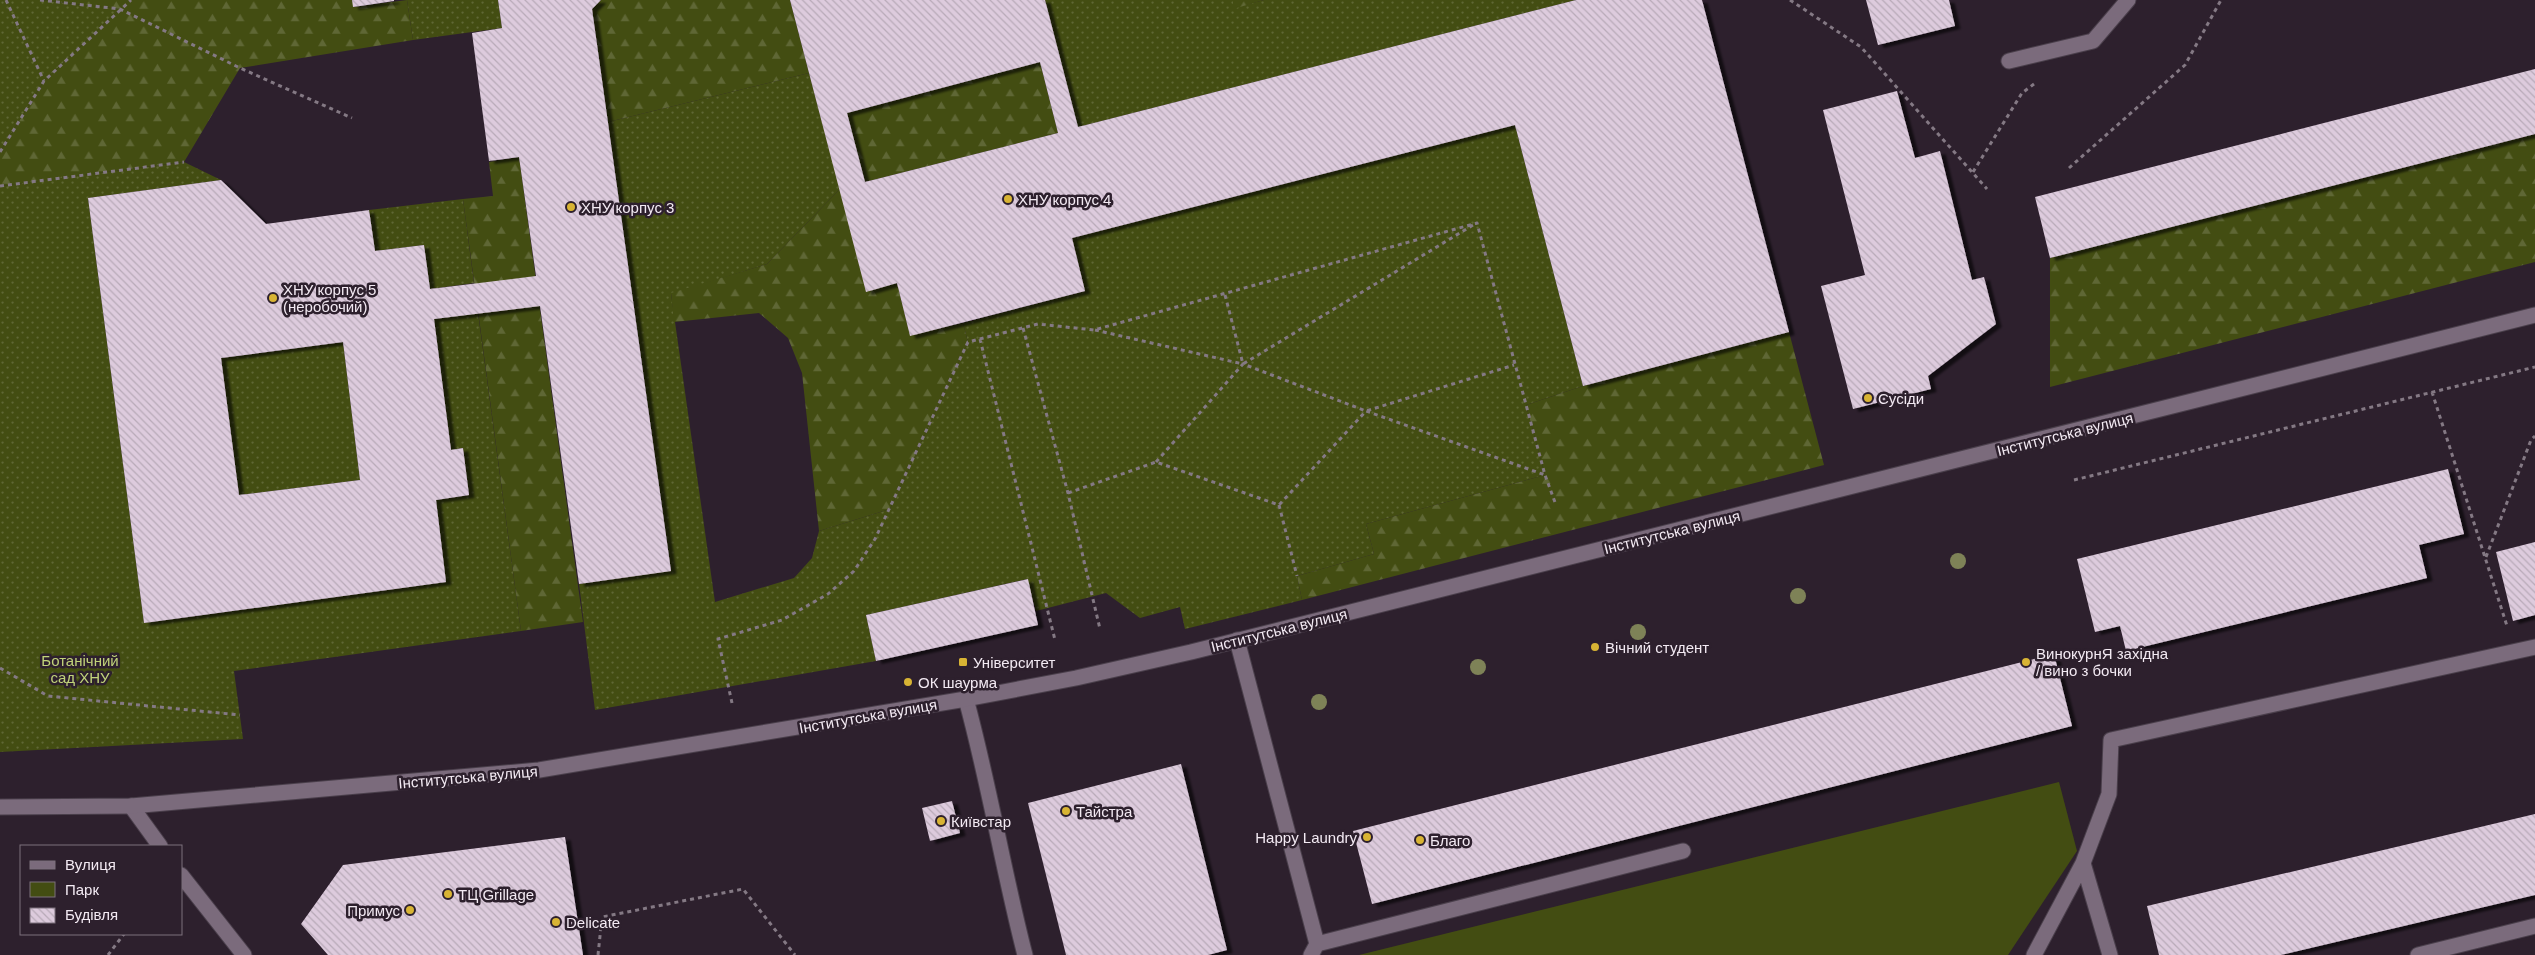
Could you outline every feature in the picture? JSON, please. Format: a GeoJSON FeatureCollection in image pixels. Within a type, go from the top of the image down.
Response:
{"type":"FeatureCollection","features":[{"type":"Feature","properties":{"kind":"street"},"geometry":{"type":"LineString","coordinates":[[2009,61],[2093,41],[2128,0]]}},
{"type":"Feature","properties":{"kind":"street","name":"Інститутська вулиця"},"geometry":{"type":"LineString","coordinates":[[0,807],[131,806],[539,770],[966,699],[1076,678],[1237,640],[2535,315]]}},
{"type":"Feature","properties":{"kind":"street"},"geometry":{"type":"LineString","coordinates":[[1237,640],[1314,950],[1683,851]]}},
{"type":"Feature","properties":{"kind":"street"},"geometry":{"type":"LineString","coordinates":[[2034,955],[2083,863],[2109,794],[2111,740],[2535,647]]}},
{"type":"Feature","properties":{"kind":"street"},"geometry":{"type":"LineString","coordinates":[[966,699],[978,743],[1008,890],[1025,955]]}},
{"type":"Feature","properties":{"kind":"street"},"geometry":{"type":"LineString","coordinates":[[131,806],[159,845]]}},
{"type":"Feature","properties":{"kind":"street"},"geometry":{"type":"LineString","coordinates":[[2083,863],[2110,955]]}},
{"type":"Feature","properties":{"kind":"street"},"geometry":{"type":"LineString","coordinates":[[182,876],[244,955]]}},
{"type":"Feature","properties":{"kind":"street"},"geometry":{"type":"LineString","coordinates":[[2418,955],[2535,926]]}},
{"type":"Feature","properties":{"kind":"path"},"geometry":{"type":"LineString","coordinates":[[6,0],[44,81]]}},
{"type":"Feature","properties":{"kind":"path"},"geometry":{"type":"LineString","coordinates":[[40,0],[120,9],[240,68],[352,118]]}},
{"type":"Feature","properties":{"kind":"path"},"geometry":{"type":"LineString","coordinates":[[0,152],[44,81],[131,0]]}},
{"type":"Feature","properties":{"kind":"path"},"geometry":{"type":"LineString","coordinates":[[1790,0],[1861,47],[1987,189]]}},
{"type":"Feature","properties":{"kind":"path"},"geometry":{"type":"LineString","coordinates":[[2069,168],[2185,65],[2221,0]]}},
{"type":"Feature","properties":{"kind":"path"},"geometry":{"type":"LineString","coordinates":[[1973,172],[2022,93],[2038,82]]}},
{"type":"Feature","properties":{"kind":"path"},"geometry":{"type":"LineString","coordinates":[[0,186],[184,162]]}},
{"type":"Feature","properties":{"kind":"path"},"geometry":{"type":"LineString","coordinates":[[1094,330],[1225,295],[1477,223]]}},
{"type":"Feature","properties":{"kind":"path"},"geometry":{"type":"LineString","coordinates":[[1068,493],[1156,462],[1243,364],[1477,223]]}},
{"type":"Feature","properties":{"kind":"path"},"geometry":{"type":"LineString","coordinates":[[1477,223],[1514,365],[1545,475],[1556,505]]}},
{"type":"Feature","properties":{"kind":"path"},"geometry":{"type":"LineString","coordinates":[[1225,295],[1243,364]]}},
{"type":"Feature","properties":{"kind":"path"},"geometry":{"type":"LineString","coordinates":[[732,703],[718,639],[782,620],[828,594],[854,571],[879,532],[968,342],[980,338],[1038,324],[1094,330],[1243,364],[1366,411],[1545,475]]}},
{"type":"Feature","properties":{"kind":"path"},"geometry":{"type":"LineString","coordinates":[[1023,328],[1068,493],[1100,629]]}},
{"type":"Feature","properties":{"kind":"path"},"geometry":{"type":"LineString","coordinates":[[980,338],[1055,640]]}},
{"type":"Feature","properties":{"kind":"path"},"geometry":{"type":"LineString","coordinates":[[1279,505],[1366,411],[1514,365]]}},
{"type":"Feature","properties":{"kind":"path"},"geometry":{"type":"LineString","coordinates":[[2074,480],[2535,367]]}},
{"type":"Feature","properties":{"kind":"path"},"geometry":{"type":"LineString","coordinates":[[2432,392],[2516,652]]}},
{"type":"Feature","properties":{"kind":"path"},"geometry":{"type":"LineString","coordinates":[[2485,558],[2531,440],[2535,436]]}},
{"type":"Feature","properties":{"kind":"path"},"geometry":{"type":"LineString","coordinates":[[1156,462],[1279,505]]}},
{"type":"Feature","properties":{"kind":"path"},"geometry":{"type":"LineString","coordinates":[[1279,505],[1296,576]]}},
{"type":"Feature","properties":{"kind":"path"},"geometry":{"type":"LineString","coordinates":[[0,668],[48,696],[240,715]]}},
{"type":"Feature","properties":{"kind":"path"},"geometry":{"type":"LineString","coordinates":[[598,955],[602,917],[743,889],[795,955]]}},
{"type":"Feature","properties":{"kind":"path"},"geometry":{"type":"LineString","coordinates":[[108,955],[123,935]]}},
{"type":"Feature","properties":{"kind":"green space"},"geometry":{"type":"Polygon","coordinates":[[[0,0],[40,0],[120,9],[44,81],[0,152],[0,0]]]}},
{"type":"Feature","properties":{"kind":"green space"},"geometry":{"type":"Polygon","coordinates":[[[40,0],[352,0],[354,7],[407,0],[413,40],[240,68],[184,162],[0,186],[0,152],[44,81],[120,9],[40,0]]]}},
{"type":"Feature","properties":{"kind":"green space"},"geometry":{"type":"Polygon","coordinates":[[[407,0],[498,0],[502,28],[413,40],[407,0]]]}},
{"type":"Feature","properties":{"kind":"green space"},"geometry":{"type":"Polygon","coordinates":[[[601,0],[790,0],[809,73],[608,122],[592,9],[601,0]]]}},
{"type":"Feature","properties":{"kind":"green space"},"geometry":{"type":"Polygon","coordinates":[[[1045,0],[1233,0],[1233,8],[1264,0],[1576,0],[1078,127],[1045,0]]]}},
{"type":"Feature","properties":{"kind":"green space"},"geometry":{"type":"Polygon","coordinates":[[[1233,0],[1264,0],[1233,9],[1233,0]]]}},
{"type":"Feature","properties":{"kind":"green space"},"geometry":{"type":"Polygon","coordinates":[[[1040,62],[1058,133],[865,182],[847,113],[1040,62]]]}},
{"type":"Feature","properties":{"kind":"green space"},"geometry":{"type":"Polygon","coordinates":[[[809,73],[840,189],[767,264],[671,294],[715,602],[794,578],[812,558],[819,531],[890,509],[968,342],[963,323],[1085,291],[1072,238],[1515,125],[1583,386],[1526,405],[1545,475],[1366,524],[1374,554],[1297,576],[1302,600],[1185,629],[1180,607],[1140,618],[1106,593],[1036,611],[1027,579],[866,615],[876,661],[595,710],[579,584],[671,570],[608,122],[809,73]]]}},
{"type":"Feature","properties":{"kind":"green space"},"geometry":{"type":"Polygon","coordinates":[[[2535,134],[2535,262],[2050,387],[2050,258],[2535,134]]]}},
{"type":"Feature","properties":{"kind":"green space"},"geometry":{"type":"Polygon","coordinates":[[[519,157],[583,622],[521,631],[463,199],[493,196],[489,162],[519,157]]]}},
{"type":"Feature","properties":{"kind":"green space","name":"Ботанічний сад ХНУ"},"geometry":{"type":"Polygon","coordinates":[[[184,162],[221,180],[88,198],[144,623],[446,582],[436,500],[469,495],[463,448],[451,450],[434,319],[478,313],[521,631],[234,671],[243,739],[0,752],[0,186],[184,162]]]}},
{"type":"Feature","properties":{"kind":"green space"},"geometry":{"type":"Polygon","coordinates":[[[840,189],[866,291],[897,283],[910,335],[963,323],[968,342],[890,509],[819,531],[802,373],[788,338],[759,313],[674,322],[671,293],[767,264],[840,189]]]}},
{"type":"Feature","properties":{"kind":"green space"},"geometry":{"type":"Polygon","coordinates":[[[463,199],[474,283],[430,289],[424,245],[375,251],[369,210],[463,199]]]}},
{"type":"Feature","properties":{"kind":"green space"},"geometry":{"type":"Polygon","coordinates":[[[1789,332],[1824,465],[1302,600],[1297,576],[1374,554],[1366,524],[1545,475],[1526,405],[1583,386],[1789,332]]]}},
{"type":"Feature","properties":{"kind":"green space"},"geometry":{"type":"Polygon","coordinates":[[[343,342],[360,480],[239,495],[221,358],[343,342]]]}},
{"type":"Feature","properties":{"kind":"green space"},"geometry":{"type":"Polygon","coordinates":[[[2059,782],[2077,851],[2008,955],[1359,955],[2059,782]]]}},
{"type":"Feature","properties":{"kind":"building"},"geometry":{"type":"Polygon","coordinates":[[[352,0],[394,0],[394,1],[353,7],[352,0]]]}},
{"type":"Feature","properties":{"kind":"building"},"geometry":{"type":"Polygon","coordinates":[[[498,0],[601,0],[592,9],[671,571],[579,584],[540,306],[434,319],[451,450],[463,448],[469,495],[436,500],[446,582],[144,623],[88,198],[221,180],[266,224],[369,210],[375,251],[424,245],[430,289],[536,276],[519,157],[489,161],[472,33],[502,28],[498,0]],[[343,342],[221,358],[239,495],[360,480],[343,342]]]}},
{"type":"Feature","properties":{"kind":"building"},"geometry":{"type":"Polygon","coordinates":[[[790,0],[1045,0],[1078,127],[1576,0],[1702,0],[1789,332],[1583,386],[1515,125],[1072,238],[1085,291],[910,336],[897,283],[866,292],[790,0]],[[1040,62],[847,113],[865,182],[1058,133],[1040,62]]]}},
{"type":"Feature","properties":{"kind":"building"},"geometry":{"type":"Polygon","coordinates":[[[1866,0],[1949,0],[1955,26],[1878,45],[1866,0]]]}},
{"type":"Feature","properties":{"kind":"building"},"geometry":{"type":"Polygon","coordinates":[[[2535,69],[2535,134],[2050,258],[2035,197],[2535,69]]]}},
{"type":"Feature","properties":{"kind":"building"},"geometry":{"type":"Polygon","coordinates":[[[1897,91],[1915,158],[1940,151],[1972,280],[1984,277],[1996,324],[1928,376],[1931,389],[1853,409],[1821,286],[1865,275],[1823,110],[1897,91]]]}},
{"type":"Feature","properties":{"kind":"building"},"geometry":{"type":"Polygon","coordinates":[[[2448,469],[2464,534],[2419,545],[2427,578],[2126,651],[2120,626],[2095,632],[2077,559],[2448,469]]]}},
{"type":"Feature","properties":{"kind":"building"},"geometry":{"type":"Polygon","coordinates":[[[2535,542],[2535,615],[2513,621],[2496,552],[2535,542]]]}},
{"type":"Feature","properties":{"kind":"building"},"geometry":{"type":"Polygon","coordinates":[[[1028,579],[1038,625],[876,661],[866,615],[1028,579]]]}},
{"type":"Feature","properties":{"kind":"building"},"geometry":{"type":"Polygon","coordinates":[[[2054,654],[2072,726],[1372,904],[1353,831],[2054,654]]]}},
{"type":"Feature","properties":{"kind":"building"},"geometry":{"type":"Polygon","coordinates":[[[1181,764],[1227,950],[1208,955],[1066,955],[1028,803],[1181,764]]]}},
{"type":"Feature","properties":{"kind":"building"},"geometry":{"type":"Polygon","coordinates":[[[952,801],[960,833],[930,841],[922,808],[952,801]]]}},
{"type":"Feature","properties":{"kind":"building"},"geometry":{"type":"Polygon","coordinates":[[[2535,814],[2535,895],[2281,955],[2159,955],[2147,906],[2535,814]]]}},
{"type":"Feature","properties":{"kind":"building","name":"ТЦ Grillage"},"geometry":{"type":"Polygon","coordinates":[[[565,837],[583,955],[328,955],[301,924],[343,865],[565,837]]]}},
{"type":"Feature","properties":{"kind":"place","name":"ХНУ корпус 4"},"geometry":{"type":"Point","coordinates":[1008,199]}},
{"type":"Feature","properties":{"kind":"place","name":"ХНУ корпус 3"},"geometry":{"type":"Point","coordinates":[571,207]}},
{"type":"Feature","properties":{"kind":"place","name":"ХНУ корпус 5 (неробочий)"},"geometry":{"type":"Point","coordinates":[273,298]}},
{"type":"Feature","properties":{"kind":"place","name":"Сусіди"},"geometry":{"type":"Point","coordinates":[1868,398]}},
{"type":"Feature","properties":{"kind":"place","name":"Вічний студент"},"geometry":{"type":"Point","coordinates":[1595,647]}},
{"type":"Feature","properties":{"kind":"place","name":"Університет"},"geometry":{"type":"Point","coordinates":[963,662]}},
{"type":"Feature","properties":{"kind":"place","name":"ВинокурнЯ західна / вино з бочки"},"geometry":{"type":"Point","coordinates":[2026,662]}},
{"type":"Feature","properties":{"kind":"place","name":"ОК шаурма"},"geometry":{"type":"Point","coordinates":[908,682]}},
{"type":"Feature","properties":{"kind":"place","name":"Тайстра"},"geometry":{"type":"Point","coordinates":[1066,811]}},
{"type":"Feature","properties":{"kind":"place","name":"Київстар"},"geometry":{"type":"Point","coordinates":[941,821]}},
{"type":"Feature","properties":{"kind":"place","name":"Happy Laundry"},"geometry":{"type":"Point","coordinates":[1367,837]}},
{"type":"Feature","properties":{"kind":"place","name":"Благо"},"geometry":{"type":"Point","coordinates":[1420,840]}},
{"type":"Feature","properties":{"kind":"place","name":"ТЦ Grillage"},"geometry":{"type":"Point","coordinates":[448,894]}},
{"type":"Feature","properties":{"kind":"place","name":"Примус"},"geometry":{"type":"Point","coordinates":[410,910]}},
{"type":"Feature","properties":{"kind":"place","name":"Delicate"},"geometry":{"type":"Point","coordinates":[556,922]}}]}
